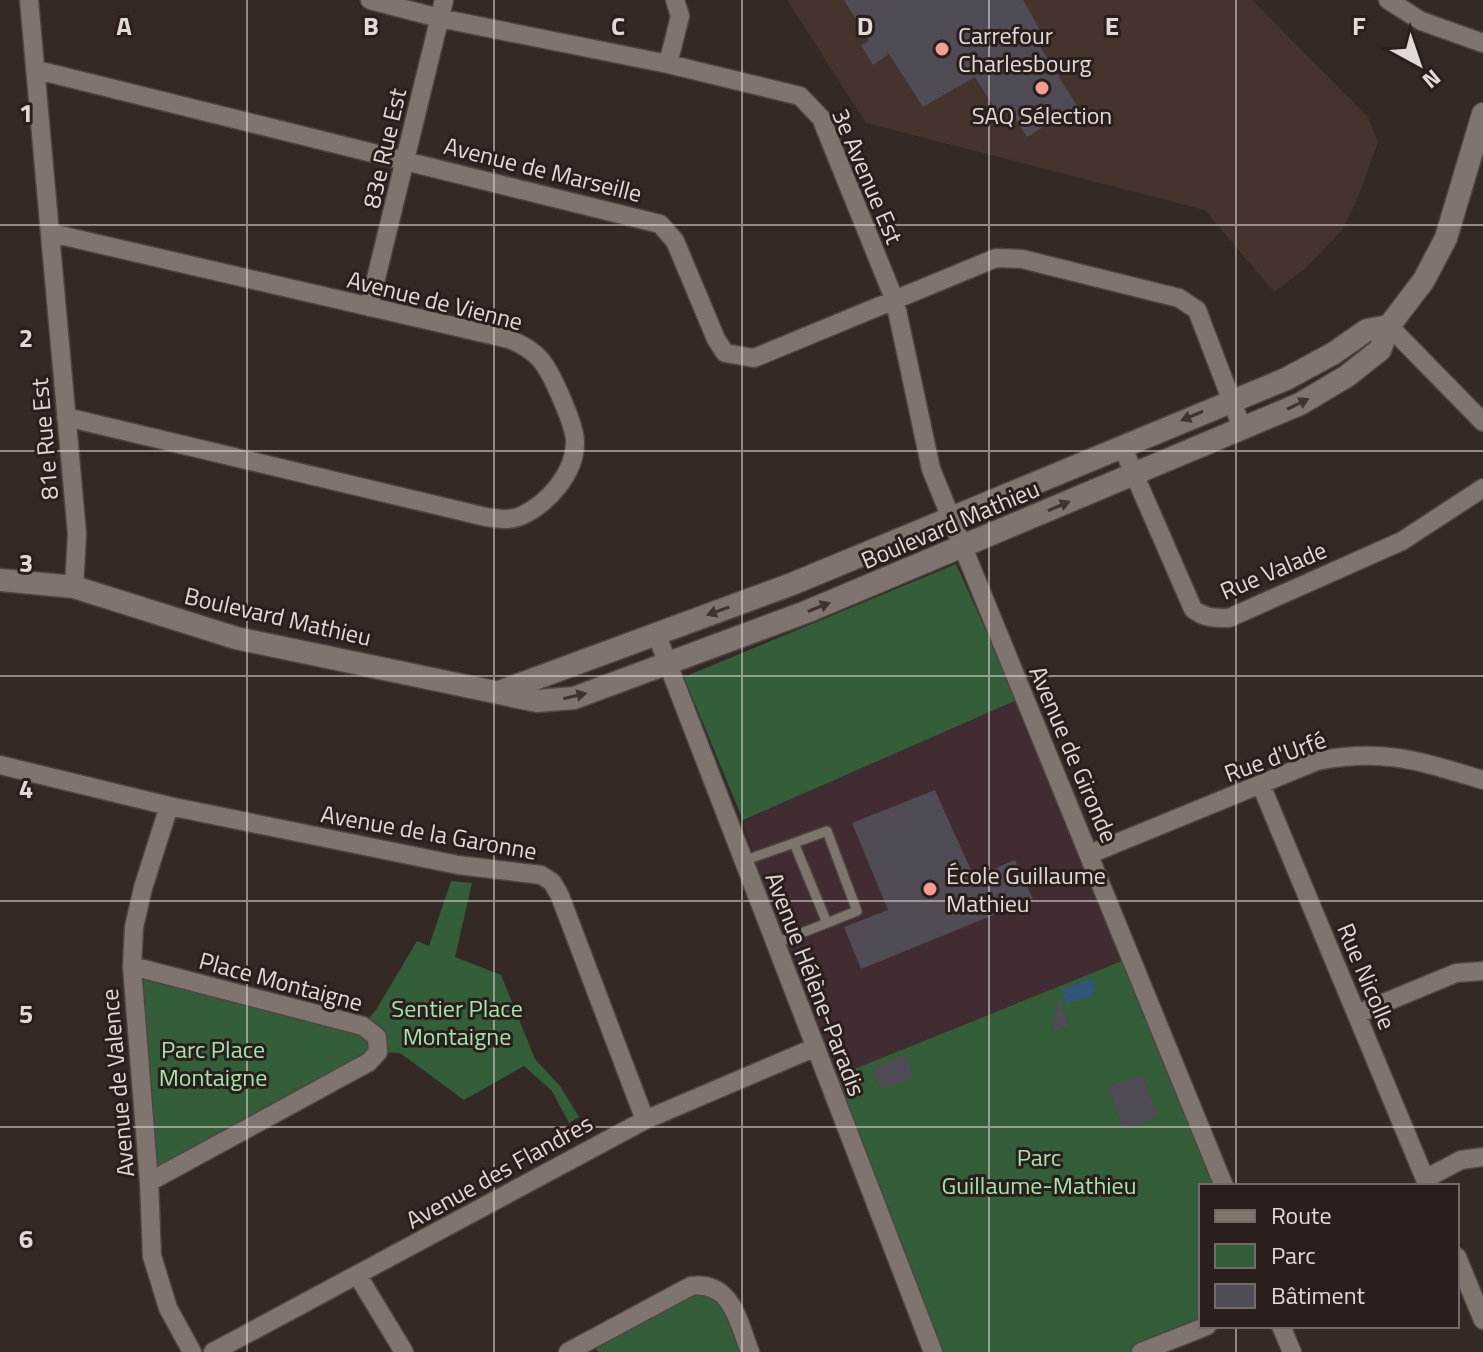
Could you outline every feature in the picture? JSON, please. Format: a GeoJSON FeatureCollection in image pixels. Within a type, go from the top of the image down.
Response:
{"type":"FeatureCollection","features":[{"type":"Feature","properties":{"kind":"street","name":"81e Rue Est"},"geometry":{"type":"LineString","coordinates":[[29,0],[77,534],[74,587]]}},
{"type":"Feature","properties":{"kind":"street","name":"3e Avenue Est"},"geometry":{"type":"LineString","coordinates":[[370,0],[442,9],[800,96],[821,118],[895,301],[931,469],[952,519]]}},
{"type":"Feature","properties":{"kind":"street"},"geometry":{"type":"LineString","coordinates":[[668,64],[680,16],[675,0]]}},
{"type":"Feature","properties":{"kind":"street"},"geometry":{"type":"LineString","coordinates":[[1388,0],[1421,21],[1483,43]]}},
{"type":"Feature","properties":{"kind":"street","name":"83e Rue Est"},"geometry":{"type":"LineString","coordinates":[[369,307],[442,9]]}},
{"type":"Feature","properties":{"kind":"street","name":"Avenue de Marseille"},"geometry":{"type":"LineString","coordinates":[[37,70],[660,224],[675,241],[716,339],[725,353],[754,358],[996,258],[1022,259],[1179,298],[1197,310],[1242,428]]}},
{"type":"Feature","properties":{"kind":"street","name":"Boulevard Mathieu"},"geometry":{"type":"LineString","coordinates":[[0,580],[74,587],[236,638],[537,701],[574,698],[806,612],[962,548],[1300,404],[1347,376],[1380,350],[1389,326],[1424,280],[1446,238],[1480,138],[1483,114]]}},
{"type":"Feature","properties":{"kind":"street","name":"Avenue de Vienne"},"geometry":{"type":"LineString","coordinates":[[51,233],[509,339],[533,351],[543,362],[574,428],[576,446],[561,483],[544,501],[522,516],[506,519],[486,517],[66,417]]}},
{"type":"Feature","properties":{"kind":"street"},"geometry":{"type":"LineString","coordinates":[[1389,326],[1483,422]]}},
{"type":"Feature","properties":{"kind":"street","name":"Boulevard Mathieu"},"geometry":{"type":"LineString","coordinates":[[499,692],[792,584],[952,519],[1286,379],[1334,353],[1367,330],[1389,326]]}},
{"type":"Feature","properties":{"kind":"street","name":"Rue Valade"},"geometry":{"type":"LineString","coordinates":[[1122,446],[1193,609],[1201,616],[1213,618],[1229,618],[1402,541],[1483,488]]}},
{"type":"Feature","properties":{"kind":"street","name":"Avenue de Gironde"},"geometry":{"type":"LineString","coordinates":[[952,519],[1223,1184]]}},
{"type":"Feature","properties":{"kind":"street","name":"Avenue Hélène-Paradis"},"geometry":{"type":"LineString","coordinates":[[656,633],[933,1352]]}},
{"type":"Feature","properties":{"kind":"street","name":"Rue d'Urfé"},"geometry":{"type":"LineString","coordinates":[[1090,854],[1317,761],[1348,755],[1379,754],[1413,760],[1483,780]]}},
{"type":"Feature","properties":{"kind":"street","name":"Avenue de la Garonne"},"geometry":{"type":"LineString","coordinates":[[0,765],[169,806],[458,865],[541,875],[552,882],[560,896],[645,1120]]}},
{"type":"Feature","properties":{"kind":"street","name":"Rue Nicolle"},"geometry":{"type":"LineString","coordinates":[[1261,785],[1427,1182]]}},
{"type":"Feature","properties":{"kind":"street","name":"Avenue de Valence"},"geometry":{"type":"LineString","coordinates":[[169,806],[143,888],[134,927],[132,966],[152,1256],[168,1308],[192,1352]]}},
{"type":"Feature","properties":{"kind":"street","name":"Place Montaigne"},"geometry":{"type":"LineString","coordinates":[[132,966],[363,1026],[377,1037],[378,1052],[369,1062],[149,1182]]}},
{"type":"Feature","properties":{"kind":"street"},"geometry":{"type":"LineString","coordinates":[[1357,1014],[1456,973],[1483,971]]}},
{"type":"Feature","properties":{"kind":"street","name":"Avenue des Flandres"},"geometry":{"type":"LineString","coordinates":[[213,1352],[645,1120],[816,1047]]}},
{"type":"Feature","properties":{"kind":"street"},"geometry":{"type":"LineString","coordinates":[[1427,1182],[1461,1160],[1483,1157]]}},
{"type":"Feature","properties":{"kind":"street"},"geometry":{"type":"LineString","coordinates":[[1459,1262],[1483,1320]]}},
{"type":"Feature","properties":{"kind":"street"},"geometry":{"type":"LineString","coordinates":[[358,1276],[404,1352]]}},
{"type":"Feature","properties":{"kind":"street"},"geometry":{"type":"LineString","coordinates":[[568,1352],[594,1346],[691,1286],[702,1285],[722,1292],[730,1300],[750,1352]]}},
{"type":"Feature","properties":{"kind":"street"},"geometry":{"type":"LineString","coordinates":[[1141,1352],[1202,1328]]}},
{"type":"Feature","properties":{"kind":"street"},"geometry":{"type":"LineString","coordinates":[[1282,1328],[1292,1352]]}},
{"type":"Feature","properties":{"kind":"lane"},"geometry":{"type":"LineString","coordinates":[[743,861],[827,831],[857,911],[776,943]]}},
{"type":"Feature","properties":{"kind":"lane"},"geometry":{"type":"LineString","coordinates":[[794,843],[827,923]]}},
{"type":"Feature","properties":{"kind":"shaded area"},"geometry":{"type":"Polygon","coordinates":[[[787,0],[1252,0],[1368,117],[1378,142],[1357,200],[1342,230],[1307,267],[1274,292],[1205,210],[866,123],[787,0]]]}},
{"type":"Feature","properties":{"kind":"shaded area"},"geometry":{"type":"Polygon","coordinates":[[[1017,700],[1132,957],[827,1080],[743,820],[1017,700]]]}},
{"type":"Feature","properties":{"kind":"green space"},"geometry":{"type":"Polygon","coordinates":[[[956,564],[1017,700],[743,820],[684,677],[956,564]]]}},
{"type":"Feature","properties":{"kind":"green space","name":"Parc Place Montaigne"},"geometry":{"type":"Polygon","coordinates":[[[451,881],[472,883],[455,957],[501,975],[535,1059],[560,1086],[579,1117],[569,1123],[552,1091],[524,1066],[464,1100],[400,1053],[379,1052],[149,1182],[132,966],[363,1025],[376,1010],[417,941],[429,946],[451,881]]]}},
{"type":"Feature","properties":{"kind":"green space","name":"Parc Guillaume-Mathieu"},"geometry":{"type":"Polygon","coordinates":[[[1132,957],[1223,1184],[1199,1184],[1199,1327],[1141,1352],[933,1352],[827,1080],[1132,957]]]}},
{"type":"Feature","properties":{"kind":"green space"},"geometry":{"type":"Polygon","coordinates":[[[691,1286],[713,1287],[750,1352],[598,1352],[590,1339],[691,1286]]]}},
{"type":"Feature","properties":{"kind":"water"},"geometry":{"type":"Polygon","coordinates":[[[1091,978],[1096,993],[1067,1004],[1061,990],[1091,978]]]}},
{"type":"Feature","properties":{"kind":"building","name":"Carrefour Charlesbourg"},"geometry":{"type":"Polygon","coordinates":[[[844,0],[1023,0],[1043,35],[1036,40],[1077,106],[1027,137],[1007,106],[997,112],[975,77],[923,107],[889,54],[873,65],[861,45],[869,41],[844,0]]]}},
{"type":"Feature","properties":{"kind":"building"},"geometry":{"type":"Polygon","coordinates":[[[935,790],[974,877],[1015,860],[1033,899],[861,969],[844,927],[888,910],[852,823],[935,790]]]}},
{"type":"Feature","properties":{"kind":"building"},"geometry":{"type":"Polygon","coordinates":[[[1058,998],[1069,1026],[1052,1032],[1058,998]]]}},
{"type":"Feature","properties":{"kind":"building"},"geometry":{"type":"Polygon","coordinates":[[[905,1055],[914,1077],[881,1090],[873,1068],[905,1055]]]}},
{"type":"Feature","properties":{"kind":"building"},"geometry":{"type":"Polygon","coordinates":[[[1142,1074],[1158,1117],[1123,1130],[1108,1087],[1142,1074]]]}},
{"type":"Feature","properties":{"kind":"place","name":"Carrefour Charlesbourg"},"geometry":{"type":"Point","coordinates":[942,49]}},
{"type":"Feature","properties":{"kind":"place","name":"SAQ Sélection"},"geometry":{"type":"Point","coordinates":[1042,88]}},
{"type":"Feature","properties":{"kind":"place","name":"École Guillaume Mathieu"},"geometry":{"type":"Point","coordinates":[930,889]}},
{"type":"Feature","properties":{"kind":"park label","name":"Sentier Place Montaigne"},"geometry":{"type":"Point","coordinates":[457,1022]}}]}
